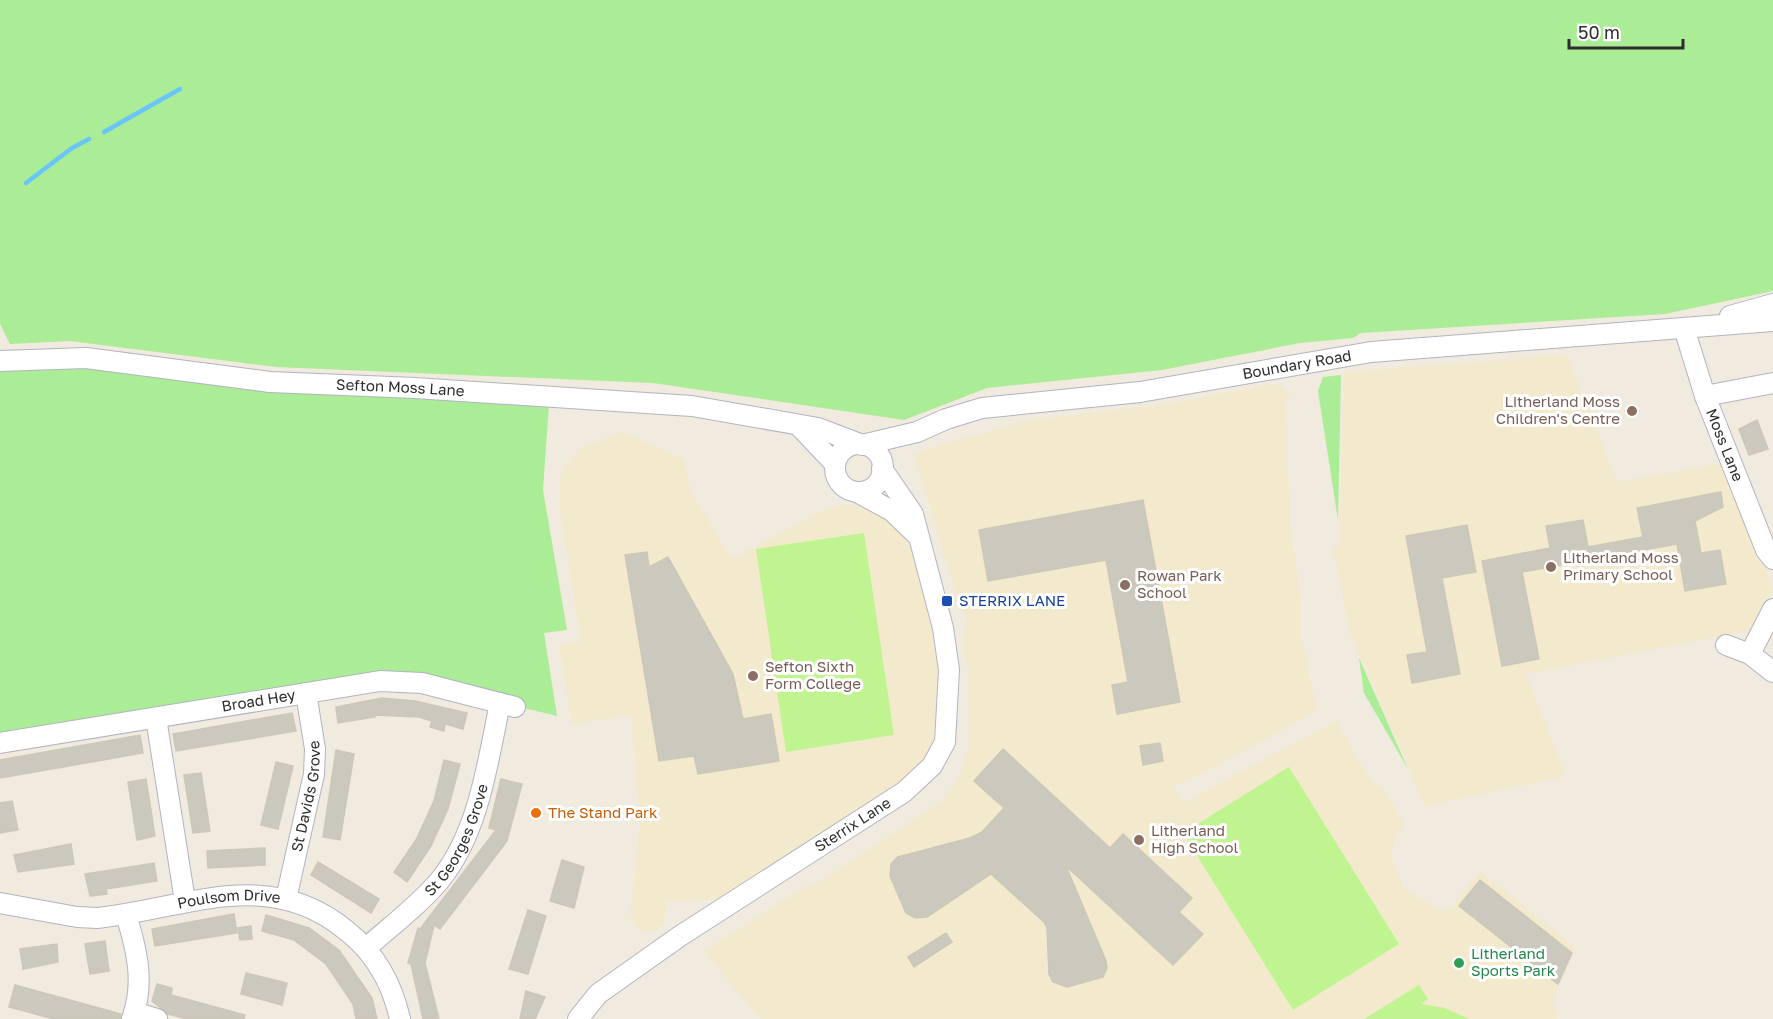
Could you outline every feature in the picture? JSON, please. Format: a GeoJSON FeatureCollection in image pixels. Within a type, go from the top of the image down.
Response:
{"type":"FeatureCollection","features":[{"type":"Feature","properties":{"kind":"street","name":"Boundary Road"},"geometry":{"type":"LineString","coordinates":[[1684,328],[1773,304]]}},
{"type":"Feature","properties":{"kind":"street","name":"Boundary Road"},"geometry":{"type":"LineString","coordinates":[[861,445],[917,432],[946,419],[982,408],[1140,392],[1371,352],[1773,321]]}},
{"type":"Feature","properties":{"kind":"street","name":"Moss Lane"},"geometry":{"type":"LineString","coordinates":[[1684,328],[1705,396],[1766,550],[1773,559]]}},
{"type":"Feature","properties":{"kind":"street","name":"Sefton Moss Lane"},"geometry":{"type":"LineString","coordinates":[[0,361],[86,358],[270,382],[623,400],[742,414],[824,430],[861,445]]}},
{"type":"Feature","properties":{"kind":"street"},"geometry":{"type":"LineString","coordinates":[[1705,396],[1773,383]]}},
{"type":"Feature","properties":{"kind":"street"},"geometry":{"type":"LineString","coordinates":[[800,427],[835,464],[837,478],[841,484],[856,492],[871,488],[877,483],[882,468],[878,455],[861,445],[842,452],[835,464]]}},
{"type":"Feature","properties":{"kind":"street","name":"Boundary Road"},"geometry":{"type":"LineString","coordinates":[[882,468],[917,432]]}},
{"type":"Feature","properties":{"kind":"street","name":"Sterrix Lane"},"geometry":{"type":"LineString","coordinates":[[578,1019],[598,994],[680,936],[903,792],[932,766],[945,742],[949,670],[944,628],[913,514],[882,468]]}},
{"type":"Feature","properties":{"kind":"street","name":"Sterrix Lane"},"geometry":{"type":"LineString","coordinates":[[856,492],[892,511],[917,535]]}},
{"type":"Feature","properties":{"kind":"street"},"geometry":{"type":"LineString","coordinates":[[1750,654],[1773,609]]}},
{"type":"Feature","properties":{"kind":"street"},"geometry":{"type":"LineString","coordinates":[[1726,645],[1750,654],[1773,672]]}},
{"type":"Feature","properties":{"kind":"street","name":"Broad Hey"},"geometry":{"type":"LineString","coordinates":[[0,743],[306,693],[403,680],[508,705]]}},
{"type":"Feature","properties":{"kind":"street","name":"St Davids Grove"},"geometry":{"type":"LineString","coordinates":[[286,899],[314,774],[315,750],[306,693]]}},
{"type":"Feature","properties":{"kind":"street","name":"St Georges Grove"},"geometry":{"type":"LineString","coordinates":[[366,948],[426,895],[453,862],[471,819],[508,705]]}},
{"type":"Feature","properties":{"kind":"street"},"geometry":{"type":"LineString","coordinates":[[156,718],[186,901]]}},
{"type":"Feature","properties":{"kind":"street","name":"Poulsom Drive"},"geometry":{"type":"LineString","coordinates":[[0,903],[77,917],[126,915],[186,901],[239,894],[286,899],[325,915],[366,948],[390,985],[400,1019]]}},
{"type":"Feature","properties":{"kind":"street"},"geometry":{"type":"LineString","coordinates":[[126,915],[137,951],[139,986],[133,1016],[157,1019]]}},
{"type":"Feature","properties":{"kind":"shaded area","name":"Litherland Moss Primary School"},"geometry":{"type":"Polygon","coordinates":[[[1567,355],[1617,482],[1725,463],[1773,589],[1753,630],[1526,674],[1566,776],[1425,806],[1350,634],[1333,547],[1339,545],[1344,372],[1567,355]]]}},
{"type":"Feature","properties":{"kind":"shaded area","name":"Litherland High School"},"geometry":{"type":"Polygon","coordinates":[[[1273,384],[1283,388],[1291,399],[1286,400],[1290,524],[1302,605],[1301,633],[1317,711],[1186,782],[1173,786],[1183,803],[1336,721],[1371,781],[1384,788],[1404,824],[1396,837],[1392,852],[1393,866],[1403,883],[1401,886],[1438,910],[1456,907],[1455,903],[1480,871],[1576,948],[1552,1000],[1558,1019],[760,1019],[704,951],[808,885],[810,888],[939,803],[959,779],[969,744],[968,675],[963,643],[967,618],[959,606],[914,453],[1029,420],[1167,404],[1273,384]]]}},
{"type":"Feature","properties":{"kind":"shaded area","name":"Sefton Sixth Form College"},"geometry":{"type":"Polygon","coordinates":[[[623,432],[685,460],[690,489],[729,557],[736,557],[823,510],[846,504],[879,512],[900,530],[914,555],[926,591],[941,661],[937,760],[735,899],[666,901],[664,923],[656,930],[648,932],[636,927],[630,915],[640,821],[631,715],[572,724],[559,645],[581,641],[559,506],[561,473],[580,448],[623,432]]]}},
{"type":"Feature","properties":{"kind":"green space"},"geometry":{"type":"Polygon","coordinates":[[[0,0],[1773,0],[1773,291],[1665,314],[1361,333],[1353,338],[1300,343],[1162,370],[987,388],[904,420],[653,383],[276,367],[70,341],[10,344],[0,324],[0,0]]]}},
{"type":"Feature","properties":{"kind":"green space"},"geometry":{"type":"Polygon","coordinates":[[[0,354],[275,376],[550,389],[543,490],[567,630],[544,633],[557,716],[422,683],[0,743],[0,354]]]}},
{"type":"Feature","properties":{"kind":"green space"},"geometry":{"type":"Polygon","coordinates":[[[1341,375],[1338,520],[1318,391],[1323,377],[1341,375]]]}},
{"type":"Feature","properties":{"kind":"green space"},"geometry":{"type":"Polygon","coordinates":[[[864,533],[894,735],[786,752],[756,549],[864,533]]]}},
{"type":"Feature","properties":{"kind":"green space"},"geometry":{"type":"Polygon","coordinates":[[[1359,658],[1408,769],[1364,693],[1359,658]]]}},
{"type":"Feature","properties":{"kind":"green space"},"geometry":{"type":"Polygon","coordinates":[[[1289,767],[1399,944],[1293,1010],[1183,833],[1289,767]]]}},
{"type":"Feature","properties":{"kind":"green space"},"geometry":{"type":"Polygon","coordinates":[[[1419,985],[1428,999],[1421,1004],[1445,1008],[1469,1019],[1364,1019],[1419,985]]]}},
{"type":"Feature","properties":{"kind":"building"},"geometry":{"type":"Polygon","coordinates":[[[1757,420],[1768,449],[1749,455],[1739,429],[1757,420]]]}},
{"type":"Feature","properties":{"kind":"building"},"geometry":{"type":"Polygon","coordinates":[[[1721,492],[1723,507],[1695,521],[1701,553],[1720,550],[1726,584],[1685,591],[1677,544],[1522,572],[1539,659],[1502,666],[1482,561],[1550,548],[1546,526],[1583,520],[1588,547],[1643,537],[1637,508],[1721,492]]]}},
{"type":"Feature","properties":{"kind":"building"},"geometry":{"type":"Polygon","coordinates":[[[1143,500],[1180,702],[1117,714],[1112,685],[1128,682],[1106,560],[988,581],[979,530],[1143,500]]]}},
{"type":"Feature","properties":{"kind":"building"},"geometry":{"type":"Polygon","coordinates":[[[1467,525],[1476,572],[1442,578],[1460,674],[1412,683],[1407,655],[1427,652],[1406,536],[1467,525]]]}},
{"type":"Feature","properties":{"kind":"building"},"geometry":{"type":"Polygon","coordinates":[[[647,552],[649,567],[668,557],[733,674],[743,719],[771,714],[779,761],[698,774],[694,756],[659,761],[625,555],[647,552]]]}},
{"type":"Feature","properties":{"kind":"building"},"geometry":{"type":"Polygon","coordinates":[[[382,698],[415,701],[467,713],[463,729],[445,724],[444,731],[430,727],[432,721],[419,717],[374,715],[375,717],[338,723],[336,707],[382,698]]]}},
{"type":"Feature","properties":{"kind":"building"},"geometry":{"type":"Polygon","coordinates":[[[292,713],[296,731],[176,751],[173,734],[292,713]]]}},
{"type":"Feature","properties":{"kind":"building"},"geometry":{"type":"Polygon","coordinates":[[[140,735],[143,753],[0,778],[0,760],[140,735]]]}},
{"type":"Feature","properties":{"kind":"building"},"geometry":{"type":"Polygon","coordinates":[[[1160,743],[1163,761],[1143,765],[1140,746],[1160,743]]]}},
{"type":"Feature","properties":{"kind":"building"},"geometry":{"type":"Polygon","coordinates":[[[1003,749],[1110,848],[1123,834],[1192,898],[1179,912],[1203,934],[1173,965],[1066,866],[1106,961],[1107,968],[1103,977],[1067,987],[1053,982],[1049,974],[1047,928],[1044,922],[991,874],[927,917],[915,918],[906,913],[890,876],[891,864],[898,857],[970,838],[982,832],[1004,808],[974,781],[1003,749]]]}},
{"type":"Feature","properties":{"kind":"building"},"geometry":{"type":"Polygon","coordinates":[[[336,750],[354,754],[340,840],[323,837],[336,750]]]}},
{"type":"Feature","properties":{"kind":"building"},"geometry":{"type":"Polygon","coordinates":[[[444,760],[460,764],[448,809],[431,846],[407,882],[394,872],[416,840],[434,801],[444,760]]]}},
{"type":"Feature","properties":{"kind":"building"},"geometry":{"type":"Polygon","coordinates":[[[276,762],[293,766],[278,829],[261,825],[276,762]]]}},
{"type":"Feature","properties":{"kind":"building"},"geometry":{"type":"Polygon","coordinates":[[[201,773],[210,831],[193,833],[184,775],[201,773]]]}},
{"type":"Feature","properties":{"kind":"building"},"geometry":{"type":"Polygon","coordinates":[[[146,779],[155,836],[137,840],[128,782],[146,779]]]}},
{"type":"Feature","properties":{"kind":"building"},"geometry":{"type":"Polygon","coordinates":[[[501,779],[522,784],[507,841],[440,929],[434,925],[425,963],[439,1019],[423,1019],[411,964],[408,963],[418,928],[420,929],[496,830],[489,828],[501,779]]]}},
{"type":"Feature","properties":{"kind":"building"},"geometry":{"type":"Polygon","coordinates":[[[12,801],[18,830],[0,833],[0,803],[12,801]]]}},
{"type":"Feature","properties":{"kind":"building"},"geometry":{"type":"Polygon","coordinates":[[[71,844],[74,864],[18,872],[14,855],[71,844]]]}},
{"type":"Feature","properties":{"kind":"building"},"geometry":{"type":"Polygon","coordinates":[[[265,848],[265,865],[208,868],[207,851],[265,848]]]}},
{"type":"Feature","properties":{"kind":"building"},"geometry":{"type":"Polygon","coordinates":[[[562,860],[584,867],[574,908],[550,901],[562,860]]]}},
{"type":"Feature","properties":{"kind":"building"},"geometry":{"type":"Polygon","coordinates":[[[318,862],[379,899],[371,913],[311,875],[318,862]]]}},
{"type":"Feature","properties":{"kind":"building"},"geometry":{"type":"Polygon","coordinates":[[[154,863],[157,881],[106,889],[107,894],[90,896],[85,874],[154,863]]]}},
{"type":"Feature","properties":{"kind":"building"},"geometry":{"type":"Polygon","coordinates":[[[1480,880],[1572,953],[1558,984],[1459,906],[1480,880]]]}},
{"type":"Feature","properties":{"kind":"building"},"geometry":{"type":"Polygon","coordinates":[[[528,910],[546,916],[528,974],[509,969],[528,910]]]}},
{"type":"Feature","properties":{"kind":"building"},"geometry":{"type":"Polygon","coordinates":[[[234,914],[237,933],[155,946],[152,929],[234,914]]]}},
{"type":"Feature","properties":{"kind":"building"},"geometry":{"type":"Polygon","coordinates":[[[266,915],[309,928],[339,950],[372,998],[377,1019],[356,1019],[353,1004],[326,964],[294,940],[262,931],[266,915]]]}},
{"type":"Feature","properties":{"kind":"building"},"geometry":{"type":"Polygon","coordinates":[[[251,926],[252,939],[240,940],[238,928],[251,926]]]}},
{"type":"Feature","properties":{"kind":"building"},"geometry":{"type":"Polygon","coordinates":[[[946,933],[952,942],[914,967],[908,957],[946,933]]]}},
{"type":"Feature","properties":{"kind":"building"},"geometry":{"type":"Polygon","coordinates":[[[105,941],[109,971],[90,974],[85,944],[105,941]]]}},
{"type":"Feature","properties":{"kind":"building"},"geometry":{"type":"Polygon","coordinates":[[[57,944],[58,962],[23,969],[20,949],[57,944]]]}},
{"type":"Feature","properties":{"kind":"building"},"geometry":{"type":"Polygon","coordinates":[[[246,973],[287,983],[282,1005],[241,994],[246,973]]]}},
{"type":"Feature","properties":{"kind":"building"},"geometry":{"type":"Polygon","coordinates":[[[157,984],[172,988],[171,995],[245,1015],[244,1019],[187,1019],[168,1014],[152,1001],[157,984]]]}},
{"type":"Feature","properties":{"kind":"building"},"geometry":{"type":"Polygon","coordinates":[[[15,985],[121,1014],[120,1019],[54,1019],[9,1007],[15,985]]]}},
{"type":"Feature","properties":{"kind":"building"},"geometry":{"type":"Polygon","coordinates":[[[526,991],[545,997],[535,1019],[520,1019],[526,991]]]}},
{"type":"Feature","properties":{"kind":"waterway"},"geometry":{"type":"LineString","coordinates":[[104,132],[180,89]]}},
{"type":"Feature","properties":{"kind":"waterway"},"geometry":{"type":"LineString","coordinates":[[26,183],[72,148],[89,139]]}},
{"type":"Feature","properties":{"kind":"place","name":"Litherland Moss Children's Centre"},"geometry":{"type":"Point","coordinates":[1632,411]}},
{"type":"Feature","properties":{"kind":"place","name":"Litherland Moss Primary School"},"geometry":{"type":"Point","coordinates":[1551,567]}},
{"type":"Feature","properties":{"kind":"place","name":"Rowan Park School"},"geometry":{"type":"Point","coordinates":[1125,585]}},
{"type":"Feature","properties":{"kind":"place","name":"STERRIX LANE"},"geometry":{"type":"Point","coordinates":[947,601]}},
{"type":"Feature","properties":{"kind":"place","name":"Sefton Sixth Form College"},"geometry":{"type":"Point","coordinates":[753,676]}},
{"type":"Feature","properties":{"kind":"place","name":"The Stand Park"},"geometry":{"type":"Point","coordinates":[536,813]}},
{"type":"Feature","properties":{"kind":"place","name":"Litherland High School"},"geometry":{"type":"Point","coordinates":[1139,840]}},
{"type":"Feature","properties":{"kind":"place","name":"Litherland Sports Park"},"geometry":{"type":"Point","coordinates":[1459,963]}}]}
